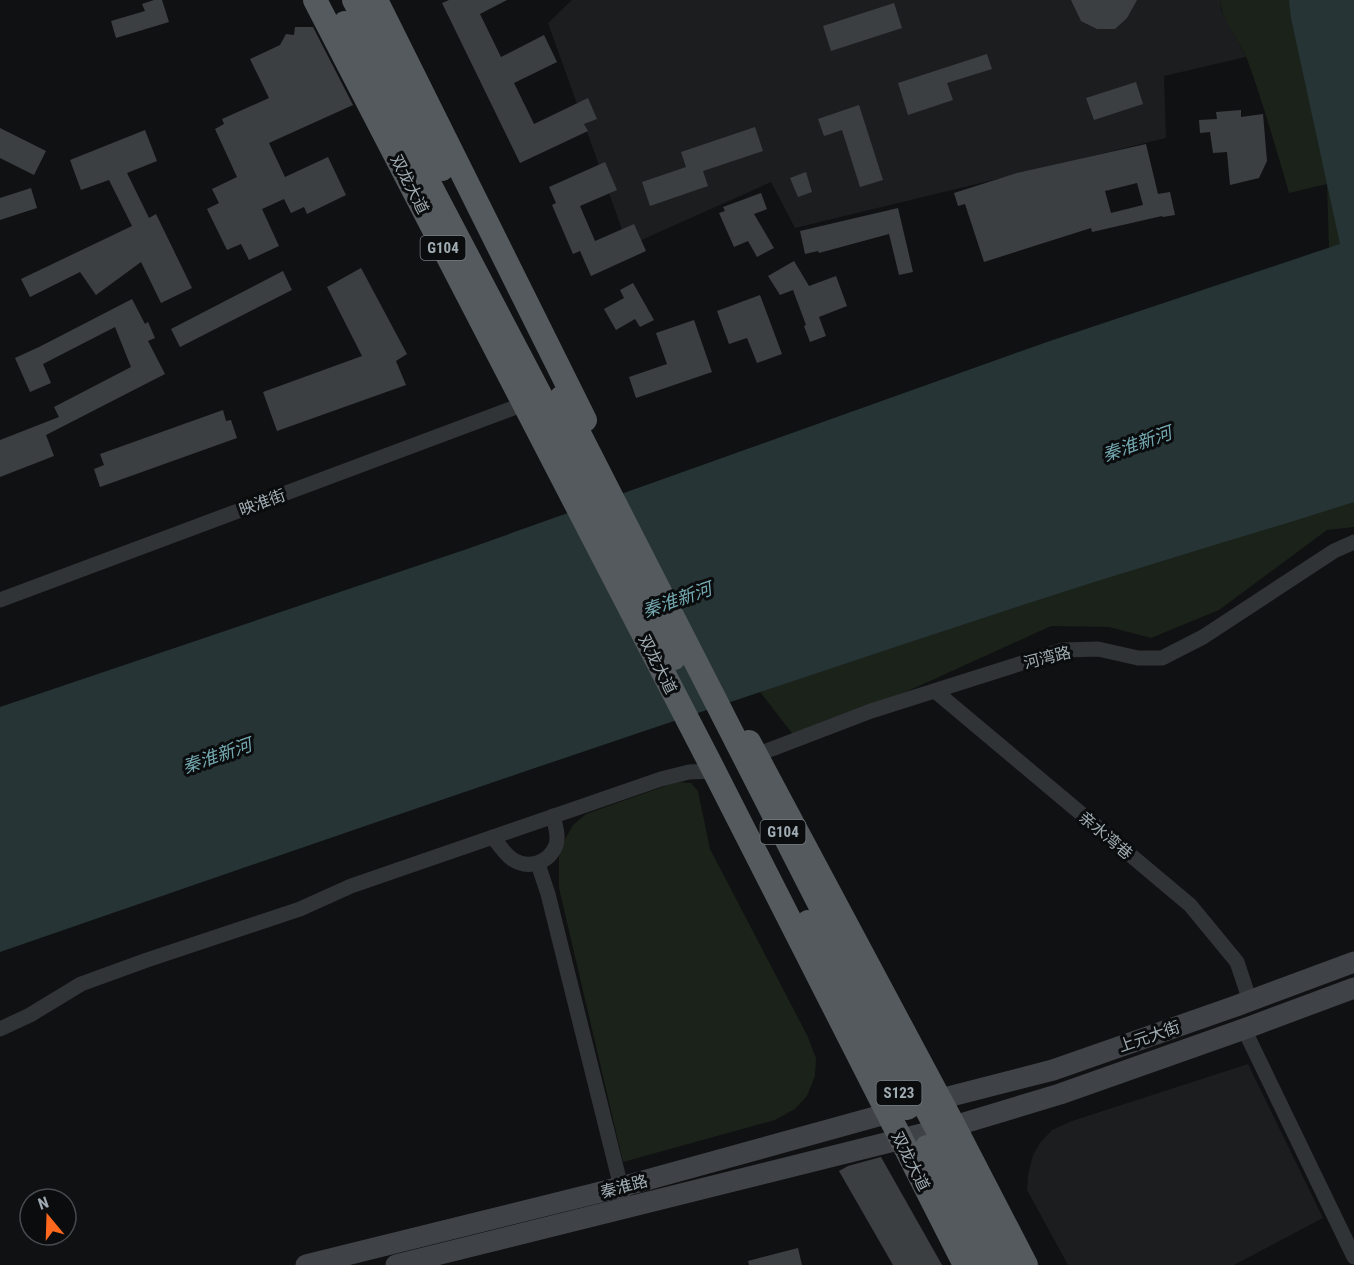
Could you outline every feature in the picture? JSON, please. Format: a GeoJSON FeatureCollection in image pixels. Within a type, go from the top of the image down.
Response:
{"type":"FeatureCollection","features":[{"type":"Feature","properties":{"kind":"highway","name":"双龙大道"},"geometry":{"type":"LineString","coordinates":[[315,0],[543,402],[571,496],[711,765],[965,1265]]}},
{"type":"Feature","properties":{"kind":"highway","name":"G104"},"geometry":{"type":"LineString","coordinates":[[333,0],[543,402],[808,922]]}},
{"type":"Feature","properties":{"kind":"highway","name":"G104"},"geometry":{"type":"LineString","coordinates":[[354,0],[543,402],[825,915],[1008,1265]]}},
{"type":"Feature","properties":{"kind":"highway","name":"G104"},"geometry":{"type":"LineString","coordinates":[[376,0],[614,478],[753,748],[1026,1265]]}},
{"type":"Feature","properties":{"kind":"highway","name":"S123"},"geometry":{"type":"LineString","coordinates":[[808,922],[988,1265]]}},
{"type":"Feature","properties":{"kind":"main road","name":"上元大街"},"geometry":{"type":"LineString","coordinates":[[940,1099],[1053,1070],[1354,962]]}},
{"type":"Feature","properties":{"kind":"main road","name":"上元大街"},"geometry":{"type":"LineString","coordinates":[[954,1126],[1060,1094],[1354,988]]}},
{"type":"Feature","properties":{"kind":"main road","name":"秦淮路"},"geometry":{"type":"LineString","coordinates":[[306,1265],[621,1187],[940,1099]]}},
{"type":"Feature","properties":{"kind":"main road","name":"秦淮路"},"geometry":{"type":"LineString","coordinates":[[396,1265],[954,1126]]}},
{"type":"Feature","properties":{"kind":"street","name":"映淮街"},"geometry":{"type":"LineString","coordinates":[[0,600],[543,402]]}},
{"type":"Feature","properties":{"kind":"street","name":"河湾路"},"geometry":{"type":"LineString","coordinates":[[753,748],[1063,650],[1098,649],[1138,658],[1162,658],[1203,637],[1334,551],[1354,542]]}},
{"type":"Feature","properties":{"kind":"street","name":"亲水湾巷"},"geometry":{"type":"LineString","coordinates":[[935,691],[1190,905],[1237,962],[1250,1000]]}},
{"type":"Feature","properties":{"kind":"street"},"geometry":{"type":"LineString","coordinates":[[0,1029],[30,1015],[81,984],[300,909],[351,886],[661,778],[711,765]]}},
{"type":"Feature","properties":{"kind":"street"},"geometry":{"type":"LineString","coordinates":[[493,837],[514,860],[526,864],[538,864],[548,857],[556,843],[553,816]]}},
{"type":"Feature","properties":{"kind":"street"},"geometry":{"type":"LineString","coordinates":[[538,864],[548,894],[626,1208]]}},
{"type":"Feature","properties":{"kind":"street"},"geometry":{"type":"LineString","coordinates":[[1244,1029],[1354,1257]]}},
{"type":"Feature","properties":{"kind":"shaded area"},"geometry":{"type":"Polygon","coordinates":[[[572,0],[1220,0],[1221,9],[1246,57],[1164,76],[1166,138],[795,228],[771,182],[628,246],[548,23],[572,0]]]}},
{"type":"Feature","properties":{"kind":"shaded area"},"geometry":{"type":"Polygon","coordinates":[[[1220,0],[1354,0],[1354,527],[1327,530],[1219,610],[1151,638],[1109,627],[1051,626],[798,741],[760,692],[1326,496],[1334,408],[1327,184],[1289,193],[1247,59],[1227,23],[1220,0]]]}},
{"type":"Feature","properties":{"kind":"shaded area"},"geometry":{"type":"Polygon","coordinates":[[[680,782],[691,783],[698,791],[710,849],[807,1035],[816,1058],[815,1076],[807,1096],[795,1109],[775,1120],[623,1162],[559,888],[559,856],[573,825],[586,814],[680,782]]]}},
{"type":"Feature","properties":{"kind":"shaded area"},"geometry":{"type":"Polygon","coordinates":[[[1248,1064],[1323,1218],[1234,1265],[1068,1265],[1027,1190],[1033,1155],[1040,1143],[1052,1130],[1072,1121],[1248,1064]]]}},
{"type":"Feature","properties":{"kind":"water","name":"秦淮新河"},"geometry":{"type":"Polygon","coordinates":[[[1289,0],[1354,0],[1354,502],[1072,589],[903,645],[515,775],[0,952],[0,707],[467,549],[1047,342],[1340,244],[1289,0]]]}},
{"type":"Feature","properties":{"kind":"building"},"geometry":{"type":"Polygon","coordinates":[[[162,0],[169,22],[116,38],[111,21],[145,11],[142,4],[162,0]]]}},
{"type":"Feature","properties":{"kind":"building"},"geometry":{"type":"Polygon","coordinates":[[[449,0],[507,0],[480,14],[501,57],[544,35],[557,62],[514,83],[534,124],[588,98],[597,119],[584,124],[588,131],[520,163],[442,3],[449,0]]]}},
{"type":"Feature","properties":{"kind":"building"},"geometry":{"type":"Polygon","coordinates":[[[1071,0],[1137,0],[1127,18],[1115,29],[1097,29],[1081,21],[1071,0]]]}},
{"type":"Feature","properties":{"kind":"building"},"geometry":{"type":"Polygon","coordinates":[[[894,3],[902,28],[831,51],[823,26],[894,3]]]}},
{"type":"Feature","properties":{"kind":"building"},"geometry":{"type":"Polygon","coordinates":[[[295,27],[313,27],[353,105],[269,143],[285,177],[328,157],[346,195],[307,214],[304,207],[291,213],[284,199],[262,209],[279,246],[249,260],[241,244],[227,250],[207,209],[219,203],[212,189],[237,177],[215,129],[224,124],[222,119],[269,98],[250,59],[280,45],[286,34],[294,35],[295,27]]]}},
{"type":"Feature","properties":{"kind":"building"},"geometry":{"type":"Polygon","coordinates":[[[987,54],[992,69],[947,83],[953,100],[908,115],[898,83],[987,54]]]}},
{"type":"Feature","properties":{"kind":"building"},"geometry":{"type":"Polygon","coordinates":[[[1136,82],[1143,104],[1094,120],[1086,98],[1136,82]]]}},
{"type":"Feature","properties":{"kind":"building"},"geometry":{"type":"Polygon","coordinates":[[[859,105],[883,180],[860,187],[842,130],[824,136],[818,119],[859,105]]]}},
{"type":"Feature","properties":{"kind":"building"},"geometry":{"type":"Polygon","coordinates":[[[1241,110],[1241,117],[1263,114],[1267,161],[1259,178],[1230,185],[1227,152],[1213,153],[1210,132],[1200,133],[1199,120],[1217,119],[1216,112],[1241,110]]]}},
{"type":"Feature","properties":{"kind":"building"},"geometry":{"type":"Polygon","coordinates":[[[755,127],[763,151],[703,171],[708,186],[650,206],[642,182],[686,167],[681,152],[755,127]]]}},
{"type":"Feature","properties":{"kind":"building"},"geometry":{"type":"Polygon","coordinates":[[[0,128],[46,151],[34,175],[0,158],[0,128]]]}},
{"type":"Feature","properties":{"kind":"building"},"geometry":{"type":"Polygon","coordinates":[[[145,130],[157,161],[127,173],[149,218],[156,214],[192,288],[161,303],[141,262],[96,295],[80,272],[30,297],[21,279],[132,226],[109,180],[81,190],[70,160],[145,130]]]}},
{"type":"Feature","properties":{"kind":"building"},"geometry":{"type":"Polygon","coordinates":[[[1146,144],[1158,194],[1170,192],[1175,215],[1092,232],[1091,228],[984,262],[965,204],[958,206],[954,193],[1017,173],[1146,144]],[[1137,183],[1105,191],[1111,213],[1143,205],[1137,183]]]}},
{"type":"Feature","properties":{"kind":"building"},"geometry":{"type":"Polygon","coordinates":[[[605,162],[617,190],[580,206],[595,241],[634,224],[646,251],[591,276],[580,251],[573,254],[552,205],[556,203],[549,187],[605,162]]]}},
{"type":"Feature","properties":{"kind":"building"},"geometry":{"type":"Polygon","coordinates":[[[806,172],[812,192],[798,197],[790,178],[806,172]]]}},
{"type":"Feature","properties":{"kind":"building"},"geometry":{"type":"Polygon","coordinates":[[[31,188],[37,208],[0,220],[0,198],[31,188]]]}},
{"type":"Feature","properties":{"kind":"building"},"geometry":{"type":"Polygon","coordinates":[[[761,193],[767,209],[754,214],[774,248],[757,257],[748,241],[734,247],[719,213],[725,211],[723,207],[761,193]]]}},
{"type":"Feature","properties":{"kind":"building"},"geometry":{"type":"Polygon","coordinates":[[[898,208],[913,272],[899,275],[889,234],[819,253],[818,251],[805,254],[800,231],[898,208]]]}},
{"type":"Feature","properties":{"kind":"building"},"geometry":{"type":"Polygon","coordinates":[[[794,261],[809,286],[836,276],[847,306],[819,317],[826,336],[810,342],[793,290],[780,295],[768,276],[794,261]]]}},
{"type":"Feature","properties":{"kind":"building"},"geometry":{"type":"Polygon","coordinates":[[[361,268],[407,354],[396,361],[406,385],[277,431],[263,392],[362,356],[327,287],[361,268]]]}},
{"type":"Feature","properties":{"kind":"building"},"geometry":{"type":"Polygon","coordinates":[[[283,271],[292,290],[180,347],[171,329],[283,271]]]}},
{"type":"Feature","properties":{"kind":"building"},"geometry":{"type":"Polygon","coordinates":[[[633,283],[654,320],[640,327],[635,319],[616,330],[604,309],[624,298],[620,290],[633,283]]]}},
{"type":"Feature","properties":{"kind":"building"},"geometry":{"type":"Polygon","coordinates":[[[760,295],[782,354],[757,363],[747,338],[729,344],[717,311],[760,295]]]}},
{"type":"Feature","properties":{"kind":"building"},"geometry":{"type":"Polygon","coordinates":[[[132,299],[145,324],[148,322],[155,338],[148,341],[165,374],[46,435],[54,456],[0,477],[0,440],[59,417],[54,407],[131,367],[115,327],[43,364],[51,383],[30,392],[15,358],[132,299]]]}},
{"type":"Feature","properties":{"kind":"building"},"geometry":{"type":"Polygon","coordinates":[[[694,320],[712,372],[636,398],[629,377],[667,364],[656,333],[694,320]]]}},
{"type":"Feature","properties":{"kind":"building"},"geometry":{"type":"Polygon","coordinates":[[[223,410],[226,421],[231,420],[237,438],[100,487],[94,469],[104,465],[100,454],[223,410]]]}},
{"type":"Feature","properties":{"kind":"building"},"geometry":{"type":"Polygon","coordinates":[[[881,1157],[942,1265],[893,1265],[839,1171],[848,1166],[881,1157]]]}},
{"type":"Feature","properties":{"kind":"building"},"geometry":{"type":"Polygon","coordinates":[[[798,1248],[802,1265],[749,1265],[748,1261],[798,1248]]]}}]}
